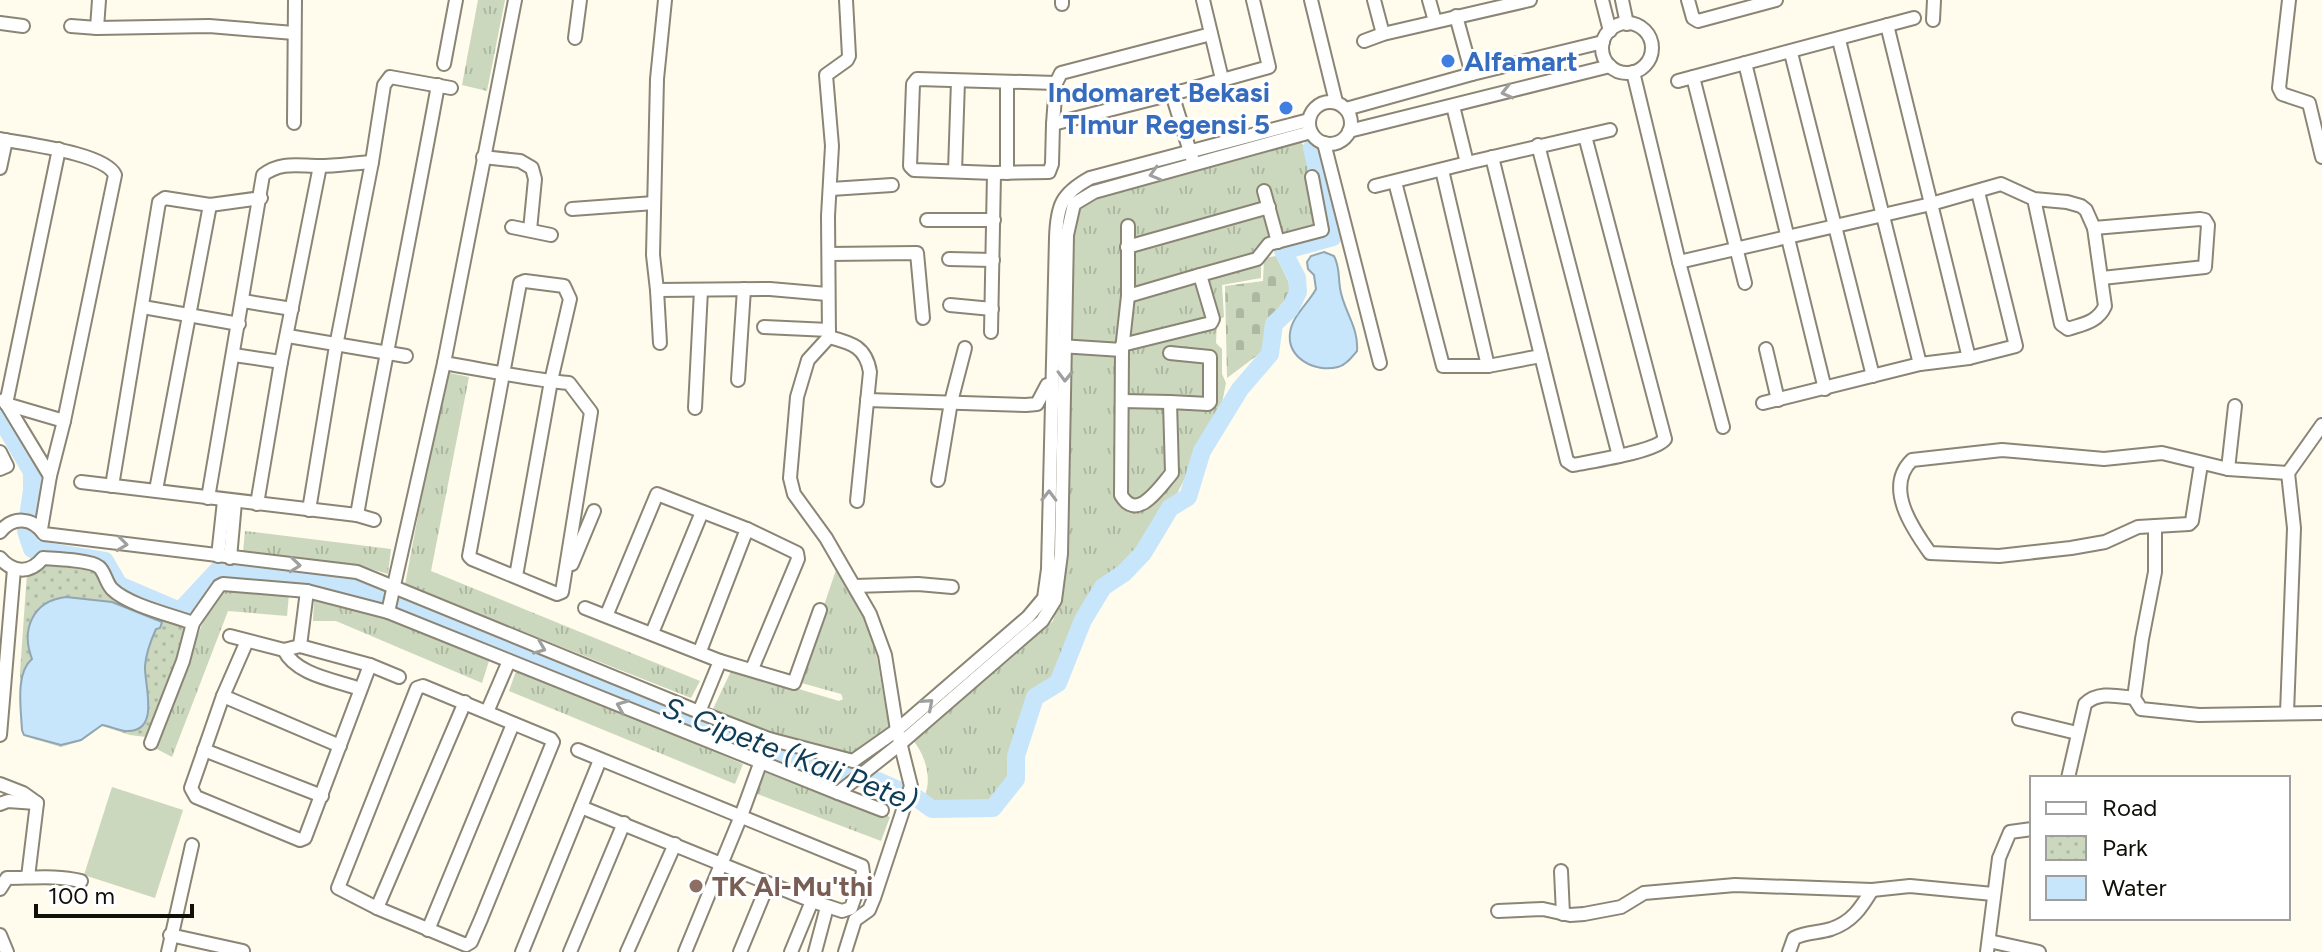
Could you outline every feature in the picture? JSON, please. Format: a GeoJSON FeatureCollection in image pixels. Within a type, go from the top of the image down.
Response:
{"type":"FeatureCollection","features":[{"type":"Feature","properties":{"kind":"street"},"geometry":{"type":"LineString","coordinates":[[97,28],[99,0]]}},
{"type":"Feature","properties":{"kind":"street"},"geometry":{"type":"LineString","coordinates":[[294,123],[295,0]]}},
{"type":"Feature","properties":{"kind":"street"},"geometry":{"type":"LineString","coordinates":[[444,64],[456,0]]}},
{"type":"Feature","properties":{"kind":"street"},"geometry":{"type":"LineString","coordinates":[[389,610],[444,363],[515,0]]}},
{"type":"Feature","properties":{"kind":"street"},"geometry":{"type":"LineString","coordinates":[[575,38],[580,0]]}},
{"type":"Feature","properties":{"kind":"street"},"geometry":{"type":"LineString","coordinates":[[660,343],[653,255],[657,79],[665,0]]}},
{"type":"Feature","properties":{"kind":"street"},"geometry":{"type":"LineString","coordinates":[[845,952],[855,920],[869,910],[911,786],[897,730],[883,645],[855,586],[794,494],[790,478],[797,397],[808,360],[829,333],[828,216],[832,146],[826,75],[849,56],[846,0]]}},
{"type":"Feature","properties":{"kind":"street"},"geometry":{"type":"LineString","coordinates":[[1203,0],[1222,79]]}},
{"type":"Feature","properties":{"kind":"street"},"geometry":{"type":"LineString","coordinates":[[1053,124],[1267,69],[1270,65],[1253,0]]}},
{"type":"Feature","properties":{"kind":"street"},"geometry":{"type":"LineString","coordinates":[[1311,0],[1341,106],[1351,119],[1349,131]]}},
{"type":"Feature","properties":{"kind":"street"},"geometry":{"type":"LineString","coordinates":[[1374,0],[1383,34]]}},
{"type":"Feature","properties":{"kind":"street"},"geometry":{"type":"LineString","coordinates":[[1429,0],[1435,21]]}},
{"type":"Feature","properties":{"kind":"street"},"geometry":{"type":"LineString","coordinates":[[1364,41],[1491,5],[1530,0]]}},
{"type":"Feature","properties":{"kind":"street"},"geometry":{"type":"LineString","coordinates":[[1602,0],[1607,36],[1603,55],[1610,66],[1621,72],[1633,72],[1649,61],[1651,42],[1645,31],[1627,24]]}},
{"type":"Feature","properties":{"kind":"street"},"geometry":{"type":"LineString","coordinates":[[1622,0],[1627,24]]}},
{"type":"Feature","properties":{"kind":"street"},"geometry":{"type":"LineString","coordinates":[[1688,0],[1695,20],[1740,5],[1776,0]]}},
{"type":"Feature","properties":{"kind":"street"},"geometry":{"type":"LineString","coordinates":[[1933,20],[1934,0]]}},
{"type":"Feature","properties":{"kind":"street"},"geometry":{"type":"LineString","coordinates":[[2289,0],[2279,88],[2282,94],[2309,103],[2319,128],[2322,157]]}},
{"type":"Feature","properties":{"kind":"street"},"geometry":{"type":"LineString","coordinates":[[1456,16],[1472,74]]}},
{"type":"Feature","properties":{"kind":"street"},"geometry":{"type":"LineString","coordinates":[[1678,81],[1914,18]]}},
{"type":"Feature","properties":{"kind":"street"},"geometry":{"type":"LineString","coordinates":[[0,23],[23,26]]}},
{"type":"Feature","properties":{"kind":"street"},"geometry":{"type":"LineString","coordinates":[[1310,126],[1318,105],[1341,106],[1472,74],[1607,36],[1627,24]]}},
{"type":"Feature","properties":{"kind":"street"},"geometry":{"type":"LineString","coordinates":[[1887,25],[1969,358]]}},
{"type":"Feature","properties":{"kind":"street"},"geometry":{"type":"LineString","coordinates":[[71,26],[209,26],[294,33]]}},
{"type":"Feature","properties":{"kind":"street"},"geometry":{"type":"LineString","coordinates":[[1056,83],[919,79],[913,84],[910,166],[914,170],[1001,173],[1045,172],[1052,169],[1056,83],[1061,73],[1211,34]]}},
{"type":"Feature","properties":{"kind":"street"},"geometry":{"type":"LineString","coordinates":[[1839,40],[1920,364]]}},
{"type":"Feature","properties":{"kind":"street"},"geometry":{"type":"LineString","coordinates":[[1791,53],[1873,376]]}},
{"type":"Feature","properties":{"kind":"street"},"geometry":{"type":"LineString","coordinates":[[1745,63],[1825,389]]}},
{"type":"Feature","properties":{"kind":"street"},"geometry":{"type":"LineString","coordinates":[[1324,143],[1336,143],[1349,131],[1610,66]]}},
{"type":"Feature","properties":{"kind":"street"},"geometry":{"type":"LineString","coordinates":[[1633,72],[1723,427]]}},
{"type":"Feature","properties":{"kind":"street"},"geometry":{"type":"LineString","coordinates":[[309,510],[384,85],[390,77],[451,88]]}},
{"type":"Feature","properties":{"kind":"street"},"geometry":{"type":"LineString","coordinates":[[1693,77],[1745,283]]}},
{"type":"Feature","properties":{"kind":"street"},"geometry":{"type":"LineString","coordinates":[[955,171],[958,81]]}},
{"type":"Feature","properties":{"kind":"street"},"geometry":{"type":"LineString","coordinates":[[991,332],[994,220],[1001,173],[1007,82]]}},
{"type":"Feature","properties":{"kind":"street"},"geometry":{"type":"LineString","coordinates":[[357,515],[438,85]]}},
{"type":"Feature","properties":{"kind":"street"},"geometry":{"type":"LineString","coordinates":[[1172,94],[1192,157]]}},
{"type":"Feature","properties":{"kind":"street"},"geometry":{"type":"LineString","coordinates":[[1453,106],[1467,163]]}},
{"type":"Feature","properties":{"kind":"street"},"geometry":{"type":"LineString","coordinates":[[151,743],[183,661],[193,623],[209,598],[223,584],[307,591],[389,610],[509,661],[764,749],[853,761],[897,730],[1028,617],[1044,598],[1054,569],[1059,346],[1057,217],[1067,193],[1090,178],[1192,157],[1310,126]]}},
{"type":"Feature","properties":{"kind":"street"},"geometry":{"type":"LineString","coordinates":[[1310,126],[1324,143],[1380,363]]}},
{"type":"Feature","properties":{"kind":"street"},"geometry":{"type":"LineString","coordinates":[[1375,186],[1610,130]]}},
{"type":"Feature","properties":{"kind":"street"},"geometry":{"type":"LineString","coordinates":[[1492,157],[1567,461],[1573,465],[1619,456],[1659,445],[1665,439],[1585,136]]}},
{"type":"Feature","properties":{"kind":"street"},"geometry":{"type":"LineString","coordinates":[[0,168],[3,140],[59,149],[108,166],[115,175],[64,421],[50,476],[31,524]]}},
{"type":"Feature","properties":{"kind":"street"},"geometry":{"type":"LineString","coordinates":[[1538,145],[1619,456]]}},
{"type":"Feature","properties":{"kind":"street"},"geometry":{"type":"LineString","coordinates":[[50,476],[3,399],[59,149]]}},
{"type":"Feature","properties":{"kind":"street"},"geometry":{"type":"LineString","coordinates":[[483,157],[520,161],[532,168],[535,179],[530,230]]}},
{"type":"Feature","properties":{"kind":"street"},"geometry":{"type":"LineString","coordinates":[[208,498],[263,175],[269,170],[294,164],[320,166],[372,162]]}},
{"type":"Feature","properties":{"kind":"street"},"geometry":{"type":"LineString","coordinates":[[257,504],[281,362],[320,166]]}},
{"type":"Feature","properties":{"kind":"street"},"geometry":{"type":"LineString","coordinates":[[1442,170],[1488,366]]}},
{"type":"Feature","properties":{"kind":"street"},"geometry":{"type":"LineString","coordinates":[[1128,296],[1257,259],[1265,247],[1322,230],[1312,177]]}},
{"type":"Feature","properties":{"kind":"street"},"geometry":{"type":"LineString","coordinates":[[1395,182],[1441,364],[1445,368],[1488,366],[1541,356]]}},
{"type":"Feature","properties":{"kind":"street"},"geometry":{"type":"LineString","coordinates":[[831,189],[892,185]]}},
{"type":"Feature","properties":{"kind":"street"},"geometry":{"type":"LineString","coordinates":[[1679,262],[1931,204],[1993,185],[2006,185],[2034,199],[2081,206],[2094,228],[2105,306],[2093,321],[2064,328],[2034,199]]}},
{"type":"Feature","properties":{"kind":"street"},"geometry":{"type":"LineString","coordinates":[[1264,191],[1278,242]]}},
{"type":"Feature","properties":{"kind":"street"},"geometry":{"type":"LineString","coordinates":[[1763,403],[1920,364],[2015,348],[2017,344],[1978,192]]}},
{"type":"Feature","properties":{"kind":"street"},"geometry":{"type":"LineString","coordinates":[[112,486],[159,202],[165,198],[210,205],[261,198]]}},
{"type":"Feature","properties":{"kind":"street"},"geometry":{"type":"LineString","coordinates":[[572,209],[654,203]]}},
{"type":"Feature","properties":{"kind":"street"},"geometry":{"type":"LineString","coordinates":[[156,490],[210,205]]}},
{"type":"Feature","properties":{"kind":"street"},"geometry":{"type":"LineString","coordinates":[[1127,247],[1269,207]]}},
{"type":"Feature","properties":{"kind":"street"},"geometry":{"type":"LineString","coordinates":[[2094,228],[2200,219],[2208,225],[2205,267],[2102,278]]}},
{"type":"Feature","properties":{"kind":"street"},"geometry":{"type":"LineString","coordinates":[[927,220],[994,220]]}},
{"type":"Feature","properties":{"kind":"street"},"geometry":{"type":"LineString","coordinates":[[1128,226],[1128,296],[1122,348],[1121,495],[1134,506],[1147,502],[1172,473],[1170,402]]}},
{"type":"Feature","properties":{"kind":"street"},"geometry":{"type":"LineString","coordinates":[[512,227],[551,235]]}},
{"type":"Feature","properties":{"kind":"street"},"geometry":{"type":"LineString","coordinates":[[829,254],[917,253],[923,318]]}},
{"type":"Feature","properties":{"kind":"street"},"geometry":{"type":"LineString","coordinates":[[949,259],[993,260]]}},
{"type":"Feature","properties":{"kind":"street"},"geometry":{"type":"LineString","coordinates":[[1059,346],[1122,348],[1211,323],[1213,312],[1200,275]]}},
{"type":"Feature","properties":{"kind":"street"},"geometry":{"type":"LineString","coordinates":[[516,576],[551,381],[570,299],[564,286],[525,281],[520,283],[501,373],[469,556],[557,594],[562,592],[594,511]]}},
{"type":"Feature","properties":{"kind":"street"},"geometry":{"type":"LineString","coordinates":[[657,290],[744,289],[827,294]]}},
{"type":"Feature","properties":{"kind":"street"},"geometry":{"type":"LineString","coordinates":[[738,380],[744,289]]}},
{"type":"Feature","properties":{"kind":"street"},"geometry":{"type":"LineString","coordinates":[[695,408],[701,290]]}},
{"type":"Feature","properties":{"kind":"street"},"geometry":{"type":"LineString","coordinates":[[243,301],[292,309]]}},
{"type":"Feature","properties":{"kind":"street"},"geometry":{"type":"LineString","coordinates":[[950,305],[992,309]]}},
{"type":"Feature","properties":{"kind":"street"},"geometry":{"type":"LineString","coordinates":[[143,307],[239,324]]}},
{"type":"Feature","properties":{"kind":"street"},"geometry":{"type":"LineString","coordinates":[[764,327],[829,333],[864,352],[870,372],[857,501]]}},
{"type":"Feature","properties":{"kind":"street"},"geometry":{"type":"LineString","coordinates":[[288,336],[406,356]]}},
{"type":"Feature","properties":{"kind":"street"},"geometry":{"type":"LineString","coordinates":[[867,400],[1037,404],[1052,374],[1059,346]]}},
{"type":"Feature","properties":{"kind":"street"},"geometry":{"type":"LineString","coordinates":[[938,480],[951,402],[965,348]]}},
{"type":"Feature","properties":{"kind":"street"},"geometry":{"type":"LineString","coordinates":[[1766,349],[1778,400]]}},
{"type":"Feature","properties":{"kind":"street"},"geometry":{"type":"LineString","coordinates":[[1122,401],[1208,404],[1211,370],[1208,356],[1170,353]]}},
{"type":"Feature","properties":{"kind":"street"},"geometry":{"type":"LineString","coordinates":[[234,355],[281,362]]}},
{"type":"Feature","properties":{"kind":"street"},"geometry":{"type":"LineString","coordinates":[[444,363],[569,383],[591,412],[564,585]]}},
{"type":"Feature","properties":{"kind":"street"},"geometry":{"type":"LineString","coordinates":[[843,788],[900,744],[1042,621],[1055,600],[1052,374]]}},
{"type":"Feature","properties":{"kind":"street"},"geometry":{"type":"LineString","coordinates":[[3,399],[64,421]]}},
{"type":"Feature","properties":{"kind":"street"},"geometry":{"type":"LineString","coordinates":[[2228,469],[2235,406]]}},
{"type":"Feature","properties":{"kind":"street"},"geometry":{"type":"LineString","coordinates":[[2287,713],[2294,528],[2288,473],[2322,425]]}},
{"type":"Feature","properties":{"kind":"street"},"geometry":{"type":"LineString","coordinates":[[2201,464],[2192,521],[2184,525],[2138,527],[2105,542],[1999,556],[1930,553],[1909,520],[1903,504],[1900,477],[1912,460],[2002,450],[2104,459],[2162,453],[2228,469],[2288,473]]}},
{"type":"Feature","properties":{"kind":"street"},"geometry":{"type":"LineString","coordinates":[[0,452],[7,466],[0,469]]}},
{"type":"Feature","properties":{"kind":"street"},"geometry":{"type":"LineString","coordinates":[[81,482],[357,515],[374,520]]}},
{"type":"Feature","properties":{"kind":"street"},"geometry":{"type":"LineString","coordinates":[[607,614],[655,495],[747,529],[795,550],[798,559],[752,669]]}},
{"type":"Feature","properties":{"kind":"street"},"geometry":{"type":"LineString","coordinates":[[224,557],[230,501]]}},
{"type":"Feature","properties":{"kind":"street"},"geometry":{"type":"LineString","coordinates":[[652,633],[702,512]]}},
{"type":"Feature","properties":{"kind":"street"},"geometry":{"type":"LineString","coordinates":[[0,532],[8,523],[31,524],[44,534],[357,572],[699,712],[882,810]]}},
{"type":"Feature","properties":{"kind":"street"},"geometry":{"type":"LineString","coordinates":[[2155,526],[2155,572],[2134,698],[2141,709],[2160,713],[2322,713]]}},
{"type":"Feature","properties":{"kind":"street"},"geometry":{"type":"LineString","coordinates":[[700,651],[747,529]]}},
{"type":"Feature","properties":{"kind":"street"},"geometry":{"type":"LineString","coordinates":[[0,558],[18,569],[35,566],[43,558],[91,564],[99,567],[117,593],[193,623]]}},
{"type":"Feature","properties":{"kind":"street"},"geometry":{"type":"LineString","coordinates":[[0,735],[18,569]]}},
{"type":"Feature","properties":{"kind":"street"},"geometry":{"type":"LineString","coordinates":[[855,586],[918,584],[952,587]]}},
{"type":"Feature","properties":{"kind":"street"},"geometry":{"type":"LineString","coordinates":[[300,646],[307,591]]}},
{"type":"Feature","properties":{"kind":"street"},"geometry":{"type":"LineString","coordinates":[[585,608],[607,614],[720,661],[794,683],[820,610]]}},
{"type":"Feature","properties":{"kind":"street"},"geometry":{"type":"LineString","coordinates":[[230,636],[284,650],[300,646],[370,665],[399,677]]}},
{"type":"Feature","properties":{"kind":"street"},"geometry":{"type":"LineString","coordinates":[[247,641],[223,696],[191,785],[196,797],[294,838],[305,838],[370,665]]}},
{"type":"Feature","properties":{"kind":"street"},"geometry":{"type":"LineString","coordinates":[[284,650],[288,659],[303,669],[360,689]]}},
{"type":"Feature","properties":{"kind":"street"},"geometry":{"type":"LineString","coordinates":[[487,712],[509,661]]}},
{"type":"Feature","properties":{"kind":"street"},"geometry":{"type":"LineString","coordinates":[[699,712],[720,661]]}},
{"type":"Feature","properties":{"kind":"street"},"geometry":{"type":"LineString","coordinates":[[423,686],[465,702],[553,742],[469,944],[377,908],[340,890],[339,885],[417,688],[423,686]]}},
{"type":"Feature","properties":{"kind":"street"},"geometry":{"type":"LineString","coordinates":[[2068,776],[2085,704],[2091,698],[2104,695],[2134,698]]}},
{"type":"Feature","properties":{"kind":"street"},"geometry":{"type":"LineString","coordinates":[[223,696],[340,746]]}},
{"type":"Feature","properties":{"kind":"street"},"geometry":{"type":"LineString","coordinates":[[377,908],[465,702]]}},
{"type":"Feature","properties":{"kind":"street"},"geometry":{"type":"LineString","coordinates":[[2019,719],[2077,733]]}},
{"type":"Feature","properties":{"kind":"street"},"geometry":{"type":"LineString","coordinates":[[428,930],[513,724]]}},
{"type":"Feature","properties":{"kind":"street"},"geometry":{"type":"LineString","coordinates":[[685,952],[741,816],[764,749]]}},
{"type":"Feature","properties":{"kind":"street"},"geometry":{"type":"LineString","coordinates":[[204,750],[322,796]]}},
{"type":"Feature","properties":{"kind":"street"},"geometry":{"type":"LineString","coordinates":[[578,750],[862,866],[863,873],[851,908],[842,911],[581,807]]}},
{"type":"Feature","properties":{"kind":"street"},"geometry":{"type":"LineString","coordinates":[[522,952],[600,760]]}},
{"type":"Feature","properties":{"kind":"street"},"geometry":{"type":"LineString","coordinates":[[0,784],[23,793],[37,803]]}},
{"type":"Feature","properties":{"kind":"street"},"geometry":{"type":"LineString","coordinates":[[0,804],[8,801],[37,803]]}},
{"type":"Feature","properties":{"kind":"street"},"geometry":{"type":"LineString","coordinates":[[28,877],[37,803]]}},
{"type":"Feature","properties":{"kind":"street"},"geometry":{"type":"LineString","coordinates":[[570,952],[624,823]]}},
{"type":"Feature","properties":{"kind":"street"},"geometry":{"type":"LineString","coordinates":[[2030,829],[2010,832],[1999,858],[1988,947],[2039,952]]}},
{"type":"Feature","properties":{"kind":"street"},"geometry":{"type":"LineString","coordinates":[[627,952],[675,844]]}},
{"type":"Feature","properties":{"kind":"street"},"geometry":{"type":"LineString","coordinates":[[168,952],[192,845]]}},
{"type":"Feature","properties":{"kind":"street"},"geometry":{"type":"LineString","coordinates":[[1561,871],[1563,914]]}},
{"type":"Feature","properties":{"kind":"street"},"geometry":{"type":"LineString","coordinates":[[2,881],[62,876],[81,881]]}},
{"type":"Feature","properties":{"kind":"street"},"geometry":{"type":"LineString","coordinates":[[740,952],[768,884]]}},
{"type":"Feature","properties":{"kind":"street"},"geometry":{"type":"LineString","coordinates":[[1498,911],[1543,909],[1563,914],[1584,914],[1621,907],[1644,893],[1735,885],[1872,890],[1910,886],[1993,894]]}},
{"type":"Feature","properties":{"kind":"street"},"geometry":{"type":"LineString","coordinates":[[1789,952],[1794,938],[1804,933],[1831,929],[1856,916],[1872,890]]}},
{"type":"Feature","properties":{"kind":"street"},"geometry":{"type":"LineString","coordinates":[[791,952],[812,901]]}},
{"type":"Feature","properties":{"kind":"street"},"geometry":{"type":"LineString","coordinates":[[815,952],[827,907]]}},
{"type":"Feature","properties":{"kind":"street"},"geometry":{"type":"LineString","coordinates":[[0,935],[7,952]]}},
{"type":"Feature","properties":{"kind":"street"},"geometry":{"type":"LineString","coordinates":[[170,935],[243,951]]}},
{"type":"Feature","properties":{"kind":"green space"},"geometry":{"type":"Polygon","coordinates":[[[478,0],[505,0],[487,91],[462,85],[478,0]]]}},
{"type":"Feature","properties":{"kind":"green space"},"geometry":{"type":"Polygon","coordinates":[[[1300,142],[1308,149],[1326,234],[1261,255],[1261,278],[1222,285],[1224,317],[1217,321],[1216,343],[1222,349],[1222,374],[1226,383],[1222,403],[1178,492],[1128,564],[1100,585],[1075,629],[1056,679],[1032,696],[1010,756],[1011,777],[992,804],[933,805],[924,797],[928,782],[926,766],[911,738],[1053,621],[1064,575],[1074,211],[1087,198],[1300,142]]]}},
{"type":"Feature","properties":{"kind":"green space"},"geometry":{"type":"Polygon","coordinates":[[[1276,256],[1289,283],[1289,295],[1265,325],[1263,351],[1227,378],[1225,286],[1263,281],[1264,258],[1276,256]]]}},
{"type":"Feature","properties":{"kind":"green space"},"geometry":{"type":"Polygon","coordinates":[[[445,372],[469,377],[431,571],[700,681],[691,698],[405,585],[445,372]]]}},
{"type":"Feature","properties":{"kind":"green space"},"geometry":{"type":"Polygon","coordinates":[[[245,531],[391,549],[388,574],[354,564],[243,552],[245,531]]]}},
{"type":"Feature","properties":{"kind":"green space"},"geometry":{"type":"Polygon","coordinates":[[[45,561],[97,568],[109,589],[190,624],[146,737],[102,726],[81,741],[61,747],[24,736],[21,730],[20,672],[27,573],[45,561]]]}},
{"type":"Feature","properties":{"kind":"green space"},"geometry":{"type":"Polygon","coordinates":[[[838,564],[867,618],[889,726],[853,757],[786,741],[712,711],[732,669],[839,701],[843,699],[841,694],[798,682],[838,564]]]}},
{"type":"Feature","properties":{"kind":"green space"},"geometry":{"type":"Polygon","coordinates":[[[222,589],[289,594],[287,616],[228,611],[172,757],[153,747],[207,612],[222,589]]]}},
{"type":"Feature","properties":{"kind":"green space"},"geometry":{"type":"Polygon","coordinates":[[[314,600],[380,614],[489,661],[482,683],[336,621],[313,621],[314,600]]]}},
{"type":"Feature","properties":{"kind":"green space"},"geometry":{"type":"Polygon","coordinates":[[[517,668],[743,764],[735,784],[509,691],[517,668]]]}},
{"type":"Feature","properties":{"kind":"green space"},"geometry":{"type":"Polygon","coordinates":[[[764,769],[890,817],[881,841],[755,793],[764,769]]]}},
{"type":"Feature","properties":{"kind":"green space"},"geometry":{"type":"Polygon","coordinates":[[[112,787],[183,810],[155,898],[84,875],[112,787]]]}},
{"type":"Feature","properties":{"kind":"water"},"geometry":{"type":"Polygon","coordinates":[[[1324,252],[1336,260],[1342,296],[1357,342],[1357,351],[1349,360],[1341,366],[1329,368],[1304,362],[1290,342],[1294,321],[1316,289],[1314,275],[1308,269],[1307,262],[1311,256],[1324,252]]]}},
{"type":"Feature","properties":{"kind":"water"},"geometry":{"type":"Polygon","coordinates":[[[66,597],[112,602],[162,622],[156,629],[146,657],[147,716],[144,724],[137,729],[124,731],[102,725],[81,740],[61,745],[24,735],[20,692],[23,673],[32,659],[29,628],[37,611],[45,604],[66,597]]]}},
{"type":"Feature","properties":{"kind":"waterway","name":"S. Cipete (Kali Pete)"},"geometry":{"type":"LineString","coordinates":[[0,417],[32,472],[26,531],[32,549],[105,561],[119,585],[180,611],[220,568],[329,582],[379,593],[838,774],[878,781],[918,799],[932,809],[993,808],[1016,779],[1016,756],[1035,697],[1058,683],[1083,620],[1103,587],[1124,573],[1143,553],[1170,508],[1188,497],[1202,451],[1240,389],[1270,354],[1274,324],[1290,309],[1298,292],[1297,278],[1283,251],[1333,237],[1312,148]]}},
{"type":"Feature","properties":{"kind":"place","name":"Alfamart"},"geometry":{"type":"Point","coordinates":[1448,61]}},
{"type":"Feature","properties":{"kind":"place","name":"Indomaret Bekasi TImur Regensi 5"},"geometry":{"type":"Point","coordinates":[1286,108]}},
{"type":"Feature","properties":{"kind":"place","name":"TK Al-Mu'thi"},"geometry":{"type":"Point","coordinates":[696,886]}}]}
